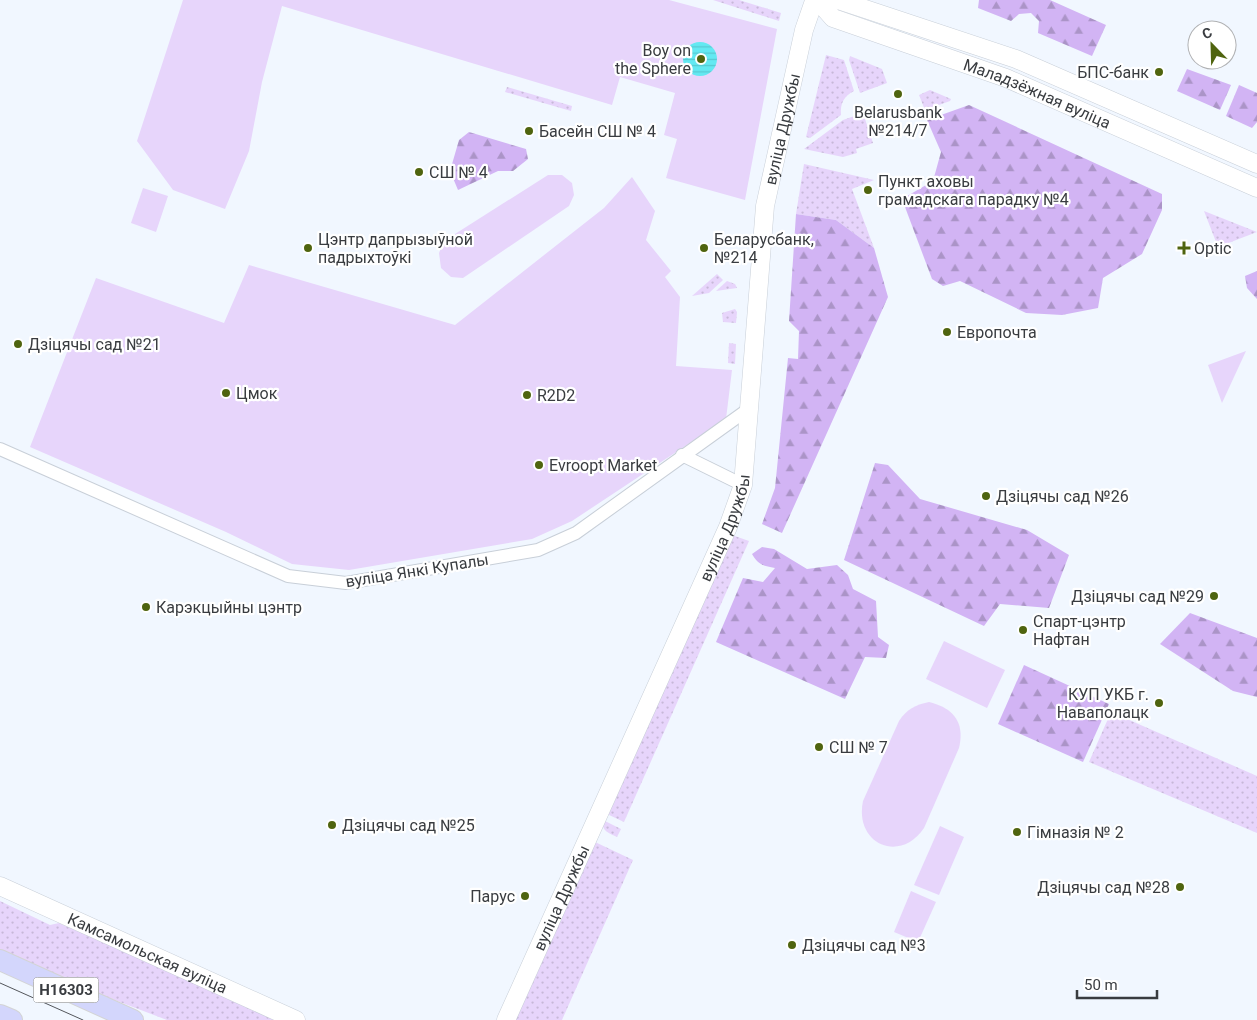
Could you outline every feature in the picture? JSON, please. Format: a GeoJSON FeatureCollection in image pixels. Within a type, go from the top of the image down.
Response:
{"type":"FeatureCollection","features":[{"type":"Feature","properties":{"kind":"main road","name":"Н16303"},"geometry":{"type":"LineString","coordinates":[[0,960],[132,1020]]}},
{"type":"Feature","properties":{"kind":"main road"},"geometry":{"type":"LineString","coordinates":[[0,1014],[12,1020]]}},
{"type":"Feature","properties":{"kind":"street","name":"Маладзёжная вуліца"},"geometry":{"type":"LineString","coordinates":[[814,1],[837,0],[1016,60],[1257,164]]}},
{"type":"Feature","properties":{"kind":"street","name":"Маладзёжная вуліца"},"geometry":{"type":"LineString","coordinates":[[814,1],[833,18],[1006,78],[1257,188]]}},
{"type":"Feature","properties":{"kind":"street","name":"вуліца Дружбы"},"geometry":{"type":"LineString","coordinates":[[506,1020],[728,527],[743,485],[765,206],[804,30],[814,1]]}},
{"type":"Feature","properties":{"kind":"street","name":"вуліца Янкі Купалы"},"geometry":{"type":"LineString","coordinates":[[0,449],[288,576],[346,583],[538,550],[576,533],[750,408]]}},
{"type":"Feature","properties":{"kind":"street"},"geometry":{"type":"LineString","coordinates":[[682,456],[743,485]]}},
{"type":"Feature","properties":{"kind":"street","name":"Камсамольская вуліца"},"geometry":{"type":"LineString","coordinates":[[0,886],[296,1020]]}},
{"type":"Feature","properties":{"kind":"shaded area"},"geometry":{"type":"Polygon","coordinates":[[[183,0],[669,0],[777,29],[745,200],[666,178],[677,139],[664,135],[675,93],[620,77],[612,105],[282,6],[262,82],[249,151],[225,209],[173,190],[137,141],[183,0]]]}},
{"type":"Feature","properties":{"kind":"shaded area"},"geometry":{"type":"Polygon","coordinates":[[[713,0],[739,0],[781,13],[779,21],[713,0]]]}},
{"type":"Feature","properties":{"kind":"shaded area"},"geometry":{"type":"Polygon","coordinates":[[[826,55],[844,60],[854,91],[843,100],[841,115],[810,138],[806,137],[826,55]]]}},
{"type":"Feature","properties":{"kind":"shaded area"},"geometry":{"type":"Polygon","coordinates":[[[850,56],[882,69],[887,83],[860,93],[849,60],[850,56]]]}},
{"type":"Feature","properties":{"kind":"shaded area"},"geometry":{"type":"Polygon","coordinates":[[[507,87],[572,106],[571,111],[505,92],[507,87]]]}},
{"type":"Feature","properties":{"kind":"shaded area"},"geometry":{"type":"Polygon","coordinates":[[[930,90],[951,99],[925,110],[919,95],[930,90]]]}},
{"type":"Feature","properties":{"kind":"shaded area"},"geometry":{"type":"Polygon","coordinates":[[[863,113],[873,143],[856,149],[857,153],[843,157],[804,149],[843,120],[863,113]]]}},
{"type":"Feature","properties":{"kind":"shaded area"},"geometry":{"type":"Polygon","coordinates":[[[804,164],[874,180],[852,189],[874,248],[836,220],[796,214],[804,164]]]}},
{"type":"Feature","properties":{"kind":"shaded area"},"geometry":{"type":"Polygon","coordinates":[[[548,175],[562,175],[572,183],[574,195],[569,206],[463,278],[451,277],[441,268],[439,253],[444,241],[548,175]]]}},
{"type":"Feature","properties":{"kind":"shaded area"},"geometry":{"type":"Polygon","coordinates":[[[632,177],[655,211],[646,240],[671,271],[665,277],[680,297],[676,366],[732,370],[726,419],[572,521],[532,539],[349,570],[292,564],[226,532],[30,447],[96,278],[224,323],[249,265],[455,325],[604,208],[632,177]]]}},
{"type":"Feature","properties":{"kind":"shaded area"},"geometry":{"type":"Polygon","coordinates":[[[143,188],[168,196],[156,232],[131,223],[143,188]]]}},
{"type":"Feature","properties":{"kind":"shaded area"},"geometry":{"type":"Polygon","coordinates":[[[1204,211],[1257,232],[1218,247],[1204,211]]]}},
{"type":"Feature","properties":{"kind":"shaded area"},"geometry":{"type":"Polygon","coordinates":[[[717,274],[723,280],[709,293],[692,296],[717,274]]]}},
{"type":"Feature","properties":{"kind":"shaded area"},"geometry":{"type":"Polygon","coordinates":[[[727,281],[735,284],[737,288],[716,291],[727,281]]]}},
{"type":"Feature","properties":{"kind":"shaded area"},"geometry":{"type":"Polygon","coordinates":[[[735,309],[737,312],[736,323],[723,322],[722,313],[735,309]]]}},
{"type":"Feature","properties":{"kind":"shaded area"},"geometry":{"type":"Polygon","coordinates":[[[729,343],[736,344],[735,364],[728,363],[729,343]]]}},
{"type":"Feature","properties":{"kind":"shaded area"},"geometry":{"type":"Polygon","coordinates":[[[1246,351],[1222,403],[1208,365],[1246,351]]]}},
{"type":"Feature","properties":{"kind":"shaded area"},"geometry":{"type":"Polygon","coordinates":[[[732,535],[749,541],[624,822],[607,814],[732,535]]]}},
{"type":"Feature","properties":{"kind":"shaded area"},"geometry":{"type":"Polygon","coordinates":[[[944,641],[1005,670],[987,708],[926,679],[944,641]]]}},
{"type":"Feature","properties":{"kind":"shaded area"},"geometry":{"type":"Polygon","coordinates":[[[929,702],[945,708],[956,718],[960,731],[959,748],[924,828],[914,839],[903,845],[892,847],[881,844],[872,838],[865,828],[862,816],[863,801],[899,721],[912,708],[929,702]]]}},
{"type":"Feature","properties":{"kind":"shaded area"},"geometry":{"type":"Polygon","coordinates":[[[1111,712],[1257,776],[1257,833],[1089,762],[1111,712]]]}},
{"type":"Feature","properties":{"kind":"shaded area"},"geometry":{"type":"Polygon","coordinates":[[[603,820],[621,829],[617,837],[604,829],[603,820]]]}},
{"type":"Feature","properties":{"kind":"shaded area"},"geometry":{"type":"Polygon","coordinates":[[[940,826],[964,837],[939,895],[914,885],[940,826]]]}},
{"type":"Feature","properties":{"kind":"shaded area"},"geometry":{"type":"Polygon","coordinates":[[[595,842],[633,860],[562,1020],[514,1020],[595,842]]]}},
{"type":"Feature","properties":{"kind":"shaded area"},"geometry":{"type":"Polygon","coordinates":[[[911,891],[936,902],[918,942],[894,932],[911,891]]]}},
{"type":"Feature","properties":{"kind":"shaded area"},"geometry":{"type":"Polygon","coordinates":[[[0,901],[50,925],[59,923],[279,1020],[167,1020],[49,975],[0,951],[0,901]]]}},
{"type":"Feature","properties":{"kind":"green space"},"geometry":{"type":"Polygon","coordinates":[[[979,0],[1050,0],[1106,25],[1092,56],[1038,33],[1039,21],[1031,13],[1019,14],[1011,21],[978,8],[979,0]]]}},
{"type":"Feature","properties":{"kind":"green space"},"geometry":{"type":"Polygon","coordinates":[[[1187,69],[1231,85],[1220,110],[1177,91],[1187,69]]]}},
{"type":"Feature","properties":{"kind":"green space"},"geometry":{"type":"Polygon","coordinates":[[[1239,85],[1257,93],[1257,122],[1252,128],[1226,116],[1239,85]]]}},
{"type":"Feature","properties":{"kind":"green space"},"geometry":{"type":"Polygon","coordinates":[[[969,105],[1162,194],[1162,210],[1142,254],[1103,278],[1098,308],[1062,315],[1026,313],[960,281],[943,286],[932,279],[902,199],[933,181],[941,152],[927,120],[969,105]]]}},
{"type":"Feature","properties":{"kind":"green space"},"geometry":{"type":"Polygon","coordinates":[[[469,132],[526,149],[528,159],[513,171],[498,171],[458,190],[450,171],[459,140],[469,132]]]}},
{"type":"Feature","properties":{"kind":"green space"},"geometry":{"type":"Polygon","coordinates":[[[796,214],[836,220],[874,248],[888,297],[782,533],[762,524],[775,488],[788,358],[798,359],[799,331],[789,321],[796,214]]]}},
{"type":"Feature","properties":{"kind":"green space"},"geometry":{"type":"Polygon","coordinates":[[[1257,271],[1257,299],[1247,288],[1245,276],[1257,271]]]}},
{"type":"Feature","properties":{"kind":"green space"},"geometry":{"type":"Polygon","coordinates":[[[875,463],[888,465],[920,499],[1027,530],[1069,555],[1049,608],[1000,604],[984,626],[844,560],[875,463]]]}},
{"type":"Feature","properties":{"kind":"green space"},"geometry":{"type":"Polygon","coordinates":[[[762,547],[774,549],[807,569],[837,565],[848,575],[853,589],[876,601],[878,637],[889,645],[886,658],[865,657],[845,699],[716,642],[743,578],[763,582],[775,568],[768,567],[754,558],[752,554],[762,547]]]}},
{"type":"Feature","properties":{"kind":"green space"},"geometry":{"type":"Polygon","coordinates":[[[1190,613],[1257,638],[1257,697],[1233,691],[1160,644],[1190,613]]]}},
{"type":"Feature","properties":{"kind":"green space"},"geometry":{"type":"Polygon","coordinates":[[[1024,665],[1109,704],[1083,762],[998,724],[1024,665]]]}},
{"type":"Feature","properties":{"kind":"water"},"geometry":{"type":"Polygon","coordinates":[[[700,42],[707,43],[712,47],[716,52],[716,66],[712,71],[707,75],[700,76],[693,75],[688,71],[684,66],[683,59],[684,52],[688,47],[693,43],[700,42]]]}},
{"type":"Feature","properties":{"kind":"tram line"},"geometry":{"type":"LineString","coordinates":[[0,983],[83,1020]]}},
{"type":"Feature","properties":{"kind":"place","name":"Boy on the Sphere"},"geometry":{"type":"Point","coordinates":[701,59]}},
{"type":"Feature","properties":{"kind":"place","name":"БПС-банк"},"geometry":{"type":"Point","coordinates":[1159,72]}},
{"type":"Feature","properties":{"kind":"place","name":"Belarusbank №214/7"},"geometry":{"type":"Point","coordinates":[898,94]}},
{"type":"Feature","properties":{"kind":"place","name":"Басейн СШ № 4"},"geometry":{"type":"Point","coordinates":[529,131]}},
{"type":"Feature","properties":{"kind":"place","name":"СШ № 4"},"geometry":{"type":"Point","coordinates":[419,172]}},
{"type":"Feature","properties":{"kind":"place","name":"Пункт аховы грамадскага парадку №4"},"geometry":{"type":"Point","coordinates":[868,190]}},
{"type":"Feature","properties":{"kind":"place","name":"Цэнтр дапрызыўной падрыхтоўкі"},"geometry":{"type":"Point","coordinates":[308,248]}},
{"type":"Feature","properties":{"kind":"place","name":"Беларусбанк, №214"},"geometry":{"type":"Point","coordinates":[704,248]}},
{"type":"Feature","properties":{"kind":"place","name":"Optic"},"geometry":{"type":"Point","coordinates":[1184,248]}},
{"type":"Feature","properties":{"kind":"place","name":"Европочта"},"geometry":{"type":"Point","coordinates":[947,332]}},
{"type":"Feature","properties":{"kind":"place","name":"Дзіцячы сад №21"},"geometry":{"type":"Point","coordinates":[18,344]}},
{"type":"Feature","properties":{"kind":"place","name":"Цмок"},"geometry":{"type":"Point","coordinates":[226,393]}},
{"type":"Feature","properties":{"kind":"place","name":"R2D2"},"geometry":{"type":"Point","coordinates":[527,395]}},
{"type":"Feature","properties":{"kind":"place","name":"Evroopt Market"},"geometry":{"type":"Point","coordinates":[539,465]}},
{"type":"Feature","properties":{"kind":"place","name":"Дзіцячы сад №26"},"geometry":{"type":"Point","coordinates":[986,496]}},
{"type":"Feature","properties":{"kind":"place","name":"Дзіцячы сад №29"},"geometry":{"type":"Point","coordinates":[1214,596]}},
{"type":"Feature","properties":{"kind":"place","name":"Карэкцыйны цэнтр"},"geometry":{"type":"Point","coordinates":[146,607]}},
{"type":"Feature","properties":{"kind":"place","name":"Спарт-цэнтр Нафтан"},"geometry":{"type":"Point","coordinates":[1023,630]}},
{"type":"Feature","properties":{"kind":"place","name":"КУП УКБ г. Наваполацк"},"geometry":{"type":"Point","coordinates":[1159,703]}},
{"type":"Feature","properties":{"kind":"place","name":"СШ № 7"},"geometry":{"type":"Point","coordinates":[819,747]}},
{"type":"Feature","properties":{"kind":"place","name":"Дзіцячы сад №25"},"geometry":{"type":"Point","coordinates":[332,825]}},
{"type":"Feature","properties":{"kind":"place","name":"Гімназія № 2"},"geometry":{"type":"Point","coordinates":[1017,832]}},
{"type":"Feature","properties":{"kind":"place","name":"Дзіцячы сад №28"},"geometry":{"type":"Point","coordinates":[1180,887]}},
{"type":"Feature","properties":{"kind":"place","name":"Парус"},"geometry":{"type":"Point","coordinates":[525,896]}},
{"type":"Feature","properties":{"kind":"place","name":"Дзіцячы сад №3"},"geometry":{"type":"Point","coordinates":[792,945]}}]}
